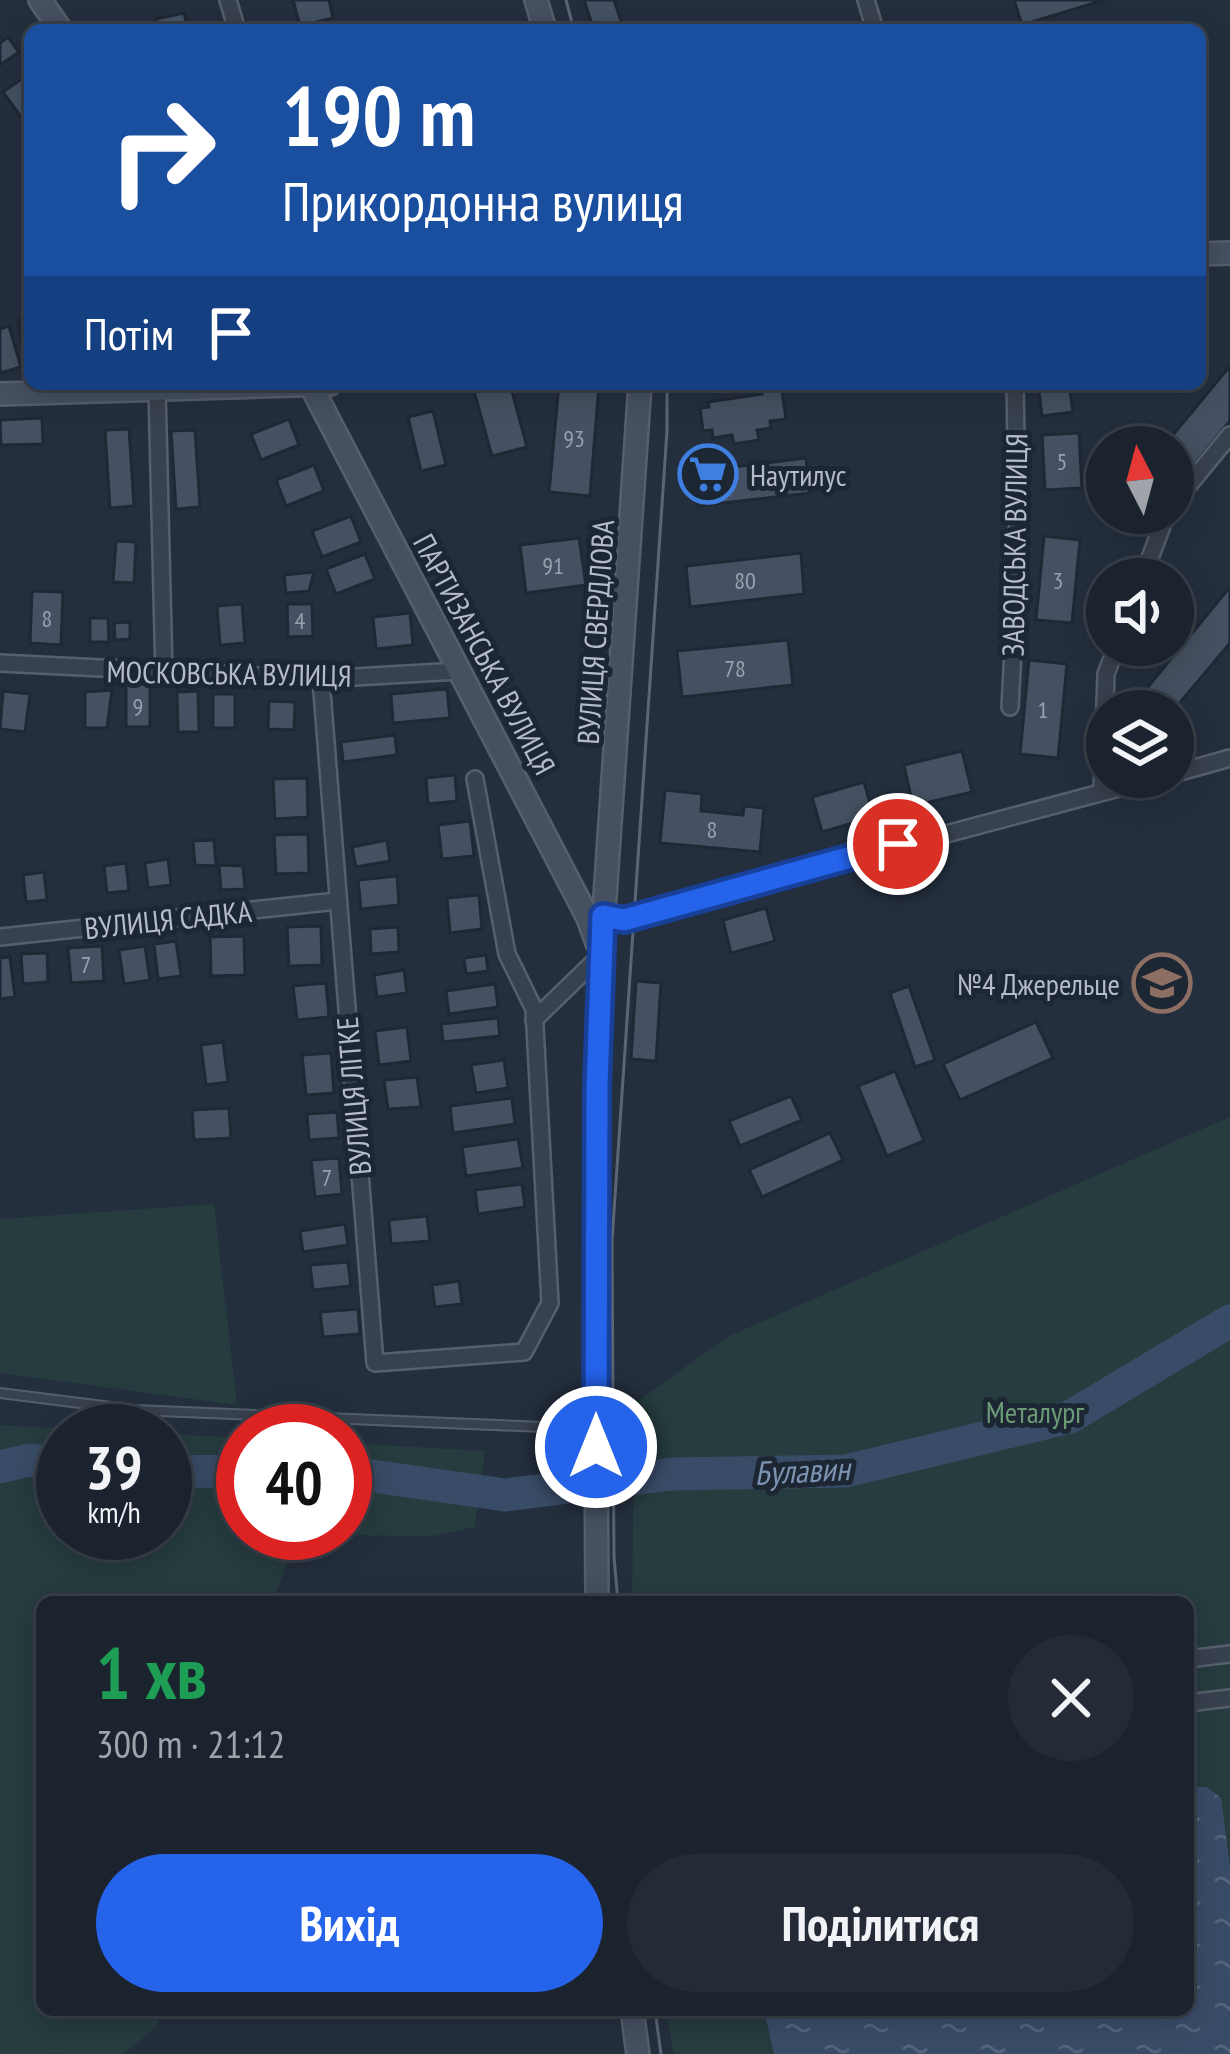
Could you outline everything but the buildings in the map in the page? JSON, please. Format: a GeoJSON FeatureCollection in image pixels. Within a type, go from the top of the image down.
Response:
{"type":"FeatureCollection","features":[{"type":"Feature","properties":{"kind":"street"},"geometry":{"type":"LineString","coordinates":[[0,394],[158,390],[164,674]]}},
{"type":"Feature","properties":{"kind":"street","name":"ПАРТИЗАНСЬКА ВУЛИЦЯ"},"geometry":{"type":"LineString","coordinates":[[319,390],[458,670],[573,886],[601,955]]}},
{"type":"Feature","properties":{"kind":"street","name":"ВУЛИЦЯ СВЕРДЛОВА"},"geometry":{"type":"LineString","coordinates":[[598,1596],[601,955],[640,390]]}},
{"type":"Feature","properties":{"kind":"street","name":"ЗАВОДСЬКА ВУЛИЦЯ"},"geometry":{"type":"LineString","coordinates":[[1010,707],[1018,555],[1015,390]]}},
{"type":"Feature","properties":{"kind":"street"},"geometry":{"type":"LineString","coordinates":[[1194,479],[1230,435]]}},
{"type":"Feature","properties":{"kind":"street","name":"МОСКОВСЬКА ВУЛИЦЯ"},"geometry":{"type":"LineString","coordinates":[[0,663],[321,679],[458,670]]}},
{"type":"Feature","properties":{"kind":"street","name":"ВУЛИЦЯ ЛІТКЕ"},"geometry":{"type":"LineString","coordinates":[[321,679],[375,1363],[524,1352],[550,1303],[534,1020]]}},
{"type":"Feature","properties":{"kind":"street"},"geometry":{"type":"LineString","coordinates":[[1194,768],[1230,758]]}},
{"type":"Feature","properties":{"kind":"street"},"geometry":{"type":"LineString","coordinates":[[475,779],[507,953],[534,1009],[534,1020]]}},
{"type":"Feature","properties":{"kind":"street"},"geometry":{"type":"LineString","coordinates":[[603,916],[624,920],[1086,795]]}},
{"type":"Feature","properties":{"kind":"street","name":"ВУЛИЦЯ САДКА"},"geometry":{"type":"LineString","coordinates":[[0,937],[337,901]]}},
{"type":"Feature","properties":{"kind":"street"},"geometry":{"type":"LineString","coordinates":[[534,1020],[601,955]]}},
{"type":"Feature","properties":{"kind":"street"},"geometry":{"type":"LineString","coordinates":[[1194,1658],[1230,1654]]}},
{"type":"Feature","properties":{"kind":"street"},"geometry":{"type":"LineString","coordinates":[[1194,1702],[1230,1698]]}},
{"type":"Feature","properties":{"kind":"street"},"geometry":{"type":"LineString","coordinates":[[633,2016],[638,2054]]}},
{"type":"Feature","properties":{"kind":"lane"},"geometry":{"type":"LineString","coordinates":[[0,1393],[135,1410],[596,1438]]}},
{"type":"Feature","properties":{"kind":"green space","name":"Металург"},"geometry":{"type":"Polygon","coordinates":[[[1230,1117],[1230,2054],[673,2054],[668,2016],[1194,2016],[1194,1596],[632,1596],[635,1403],[729,1336],[1230,1117]]]}},
{"type":"Feature","properties":{"kind":"green space"},"geometry":{"type":"Polygon","coordinates":[[[214,1204],[237,1404],[0,1373],[0,1219],[214,1204]]]}},
{"type":"Feature","properties":{"kind":"green space"},"geometry":{"type":"Polygon","coordinates":[[[0,1425],[36,1427],[36,1560],[192,1560],[192,1435],[216,1437],[216,1560],[288,1560],[278,1596],[36,1596],[36,2016],[157,2016],[158,2025],[123,2054],[0,2054],[0,1425]]]}},
{"type":"Feature","properties":{"kind":"green space"},"geometry":{"type":"Polygon","coordinates":[[[372,1445],[485,1451],[475,1527],[433,1536],[372,1535],[372,1445]]]}},
{"type":"Feature","properties":{"kind":"water"},"geometry":{"type":"Polygon","coordinates":[[[1194,1787],[1207,1787],[1221,1798],[1230,1867],[1230,2054],[774,2054],[765,2016],[1194,2016],[1194,1787]]]}},
{"type":"Feature","properties":{"kind":"waterway","name":"Булавин"},"geometry":{"type":"LineString","coordinates":[[372,1476],[505,1495],[672,1474],[846,1471],[1070,1417],[1230,1321]]}},
{"type":"Feature","properties":{"kind":"waterway","name":"Булавин"},"geometry":{"type":"LineString","coordinates":[[0,1467],[36,1461]]}},
{"type":"Feature","properties":{"kind":"waterway","name":"Булавин"},"geometry":{"type":"LineString","coordinates":[[192,1472],[216,1471]]}},
{"type":"Feature","properties":{"kind":"tram line"},"geometry":{"type":"LineString","coordinates":[[566,0],[572,24]]}},
{"type":"Feature","properties":{"kind":"tram line"},"geometry":{"type":"LineString","coordinates":[[617,1596],[612,1241],[667,390]]}},
{"type":"Feature","properties":{"kind":"tram line"},"geometry":{"type":"LineString","coordinates":[[656,2016],[661,2054]]}},
{"type":"Feature","properties":{"kind":"place","name":"Наутилус"},"geometry":{"type":"Point","coordinates":[708,474]}},
{"type":"Feature","properties":{"kind":"place","name":"№4 Джерельце"},"geometry":{"type":"Point","coordinates":[1162,983]}},
{"type":"Feature","properties":{"kind":"route"},"geometry":{"type":"LineString","coordinates":[[596,1447],[597,1087],[603,916],[624,920],[898,844]]}}]}
